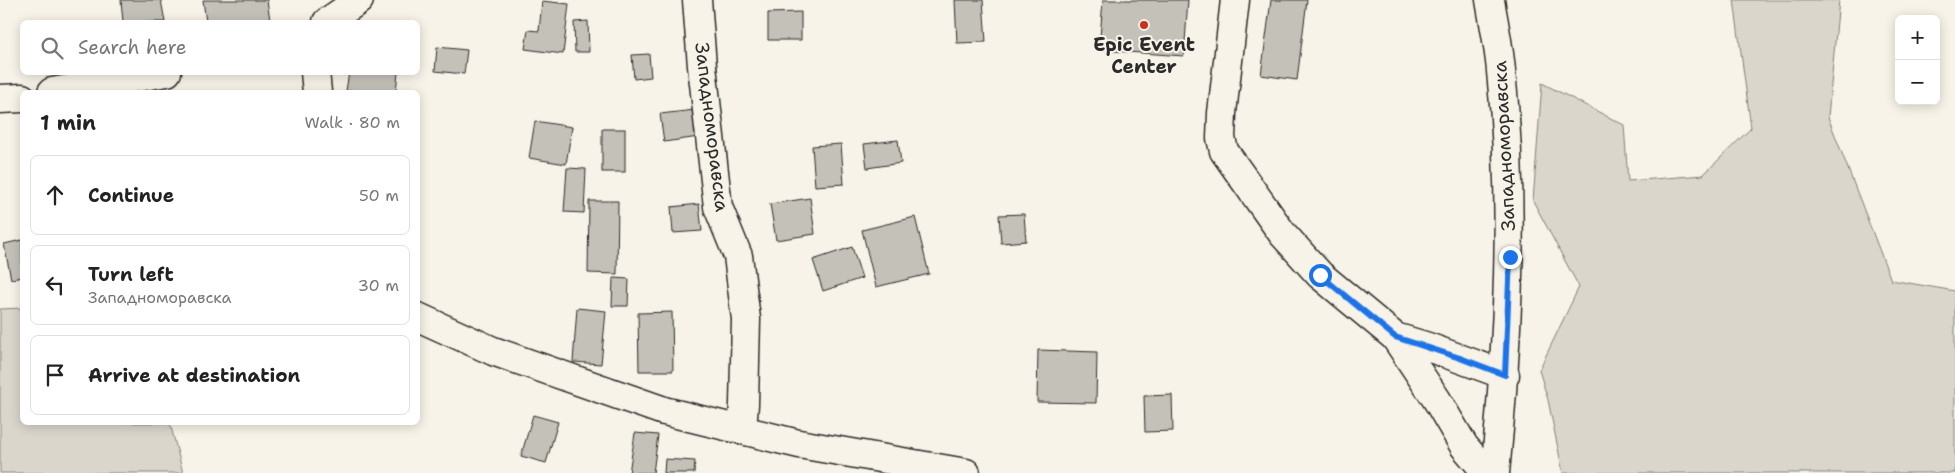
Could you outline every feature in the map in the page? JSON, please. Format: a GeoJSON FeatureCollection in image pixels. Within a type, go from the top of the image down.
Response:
{"type":"FeatureCollection","features":[{"type":"Feature","properties":{"kind":"street"},"geometry":{"type":"LineString","coordinates":[[330,20],[359,0]]}},
{"type":"Feature","properties":{"kind":"street","name":"Западноморавска"},"geometry":{"type":"LineString","coordinates":[[697,0],[702,66],[718,207],[738,256],[745,310],[746,367],[742,430]]}},
{"type":"Feature","properties":{"kind":"street"},"geometry":{"type":"LineString","coordinates":[[1235,0],[1222,112],[1221,138],[1224,151],[1282,233],[1320,275],[1395,337],[1437,400],[1464,446],[1487,473]]}},
{"type":"Feature","properties":{"kind":"street","name":"Западноморавска"},"geometry":{"type":"LineString","coordinates":[[1490,0],[1501,70],[1508,163],[1510,257],[1505,375],[1496,473]]}},
{"type":"Feature","properties":{"kind":"street"},"geometry":{"type":"LineString","coordinates":[[64,90],[150,75]]}},
{"type":"Feature","properties":{"kind":"street"},"geometry":{"type":"LineString","coordinates":[[315,75],[317,90]]}},
{"type":"Feature","properties":{"kind":"street"},"geometry":{"type":"LineString","coordinates":[[0,99],[20,98]]}},
{"type":"Feature","properties":{"kind":"street"},"geometry":{"type":"LineString","coordinates":[[420,318],[493,351],[655,408],[799,444],[966,473]]}},
{"type":"Feature","properties":{"kind":"street"},"geometry":{"type":"LineString","coordinates":[[1395,337],[1444,352],[1505,375]]}},
{"type":"Feature","properties":{"kind":"shaded area"},"geometry":{"type":"Polygon","coordinates":[[[1734,0],[1839,0],[1828,117],[1891,280],[1955,291],[1955,473],[1563,473],[1548,400],[1539,370],[1579,287],[1533,201],[1542,83],[1624,125],[1628,181],[1703,175],[1751,128],[1734,0]]]}},
{"type":"Feature","properties":{"kind":"shaded area"},"geometry":{"type":"Polygon","coordinates":[[[20,308],[20,425],[171,425],[183,473],[0,473],[0,309],[20,308]]]}},
{"type":"Feature","properties":{"kind":"building"},"geometry":{"type":"Polygon","coordinates":[[[121,0],[161,0],[165,20],[123,20],[121,0]]]}},
{"type":"Feature","properties":{"kind":"building"},"geometry":{"type":"Polygon","coordinates":[[[203,0],[267,0],[270,20],[206,20],[203,0]]]}},
{"type":"Feature","properties":{"kind":"building"},"geometry":{"type":"Polygon","coordinates":[[[955,0],[983,0],[986,42],[957,43],[955,0]]]}},
{"type":"Feature","properties":{"kind":"building","name":"Epic Event Center"},"geometry":{"type":"Polygon","coordinates":[[[1103,0],[1188,0],[1184,56],[1099,50],[1103,0]]]}},
{"type":"Feature","properties":{"kind":"building"},"geometry":{"type":"Polygon","coordinates":[[[1271,0],[1307,0],[1297,80],[1261,75],[1271,0]]]}},
{"type":"Feature","properties":{"kind":"building"},"geometry":{"type":"Polygon","coordinates":[[[542,1],[569,4],[563,54],[525,49],[528,30],[539,31],[542,1]]]}},
{"type":"Feature","properties":{"kind":"building"},"geometry":{"type":"Polygon","coordinates":[[[801,12],[801,40],[768,40],[768,13],[801,12]]]}},
{"type":"Feature","properties":{"kind":"building"},"geometry":{"type":"Polygon","coordinates":[[[588,21],[589,52],[575,52],[574,22],[588,21]]]}},
{"type":"Feature","properties":{"kind":"building"},"geometry":{"type":"Polygon","coordinates":[[[437,47],[467,50],[464,74],[435,71],[437,47]]]}},
{"type":"Feature","properties":{"kind":"building"},"geometry":{"type":"Polygon","coordinates":[[[649,54],[651,77],[634,79],[632,55],[649,54]]]}},
{"type":"Feature","properties":{"kind":"building"},"geometry":{"type":"Polygon","coordinates":[[[349,75],[398,75],[396,90],[346,90],[349,75]]]}},
{"type":"Feature","properties":{"kind":"building"},"geometry":{"type":"Polygon","coordinates":[[[695,110],[699,137],[664,142],[660,114],[695,110]]]}},
{"type":"Feature","properties":{"kind":"building"},"geometry":{"type":"Polygon","coordinates":[[[535,121],[572,127],[566,164],[529,158],[535,121]]]}},
{"type":"Feature","properties":{"kind":"building"},"geometry":{"type":"Polygon","coordinates":[[[602,129],[625,129],[625,172],[602,172],[602,129]]]}},
{"type":"Feature","properties":{"kind":"building"},"geometry":{"type":"Polygon","coordinates":[[[898,140],[901,163],[867,168],[864,144],[898,140]]]}},
{"type":"Feature","properties":{"kind":"building"},"geometry":{"type":"Polygon","coordinates":[[[841,144],[844,184],[815,186],[812,146],[841,144]]]}},
{"type":"Feature","properties":{"kind":"building"},"geometry":{"type":"Polygon","coordinates":[[[567,168],[586,169],[584,213],[564,212],[567,168]]]}},
{"type":"Feature","properties":{"kind":"building"},"geometry":{"type":"Polygon","coordinates":[[[810,198],[815,234],[776,240],[770,204],[810,198]]]}},
{"type":"Feature","properties":{"kind":"building"},"geometry":{"type":"Polygon","coordinates":[[[589,201],[618,201],[617,274],[588,273],[589,201]]]}},
{"type":"Feature","properties":{"kind":"building"},"geometry":{"type":"Polygon","coordinates":[[[699,204],[702,231],[673,233],[671,207],[699,204]]]}},
{"type":"Feature","properties":{"kind":"building"},"geometry":{"type":"Polygon","coordinates":[[[1024,214],[1026,241],[1001,243],[999,215],[1024,214]]]}},
{"type":"Feature","properties":{"kind":"building"},"geometry":{"type":"Polygon","coordinates":[[[915,217],[929,274],[876,287],[862,230],[915,217]]]}},
{"type":"Feature","properties":{"kind":"building"},"geometry":{"type":"Polygon","coordinates":[[[20,240],[20,277],[11,279],[4,244],[20,240]]]}},
{"type":"Feature","properties":{"kind":"building"},"geometry":{"type":"Polygon","coordinates":[[[852,247],[862,278],[823,291],[813,260],[852,247]]]}},
{"type":"Feature","properties":{"kind":"building"},"geometry":{"type":"Polygon","coordinates":[[[613,278],[629,279],[628,306],[612,306],[613,278]]]}},
{"type":"Feature","properties":{"kind":"building"},"geometry":{"type":"Polygon","coordinates":[[[577,308],[606,311],[601,364],[573,362],[577,308]]]}},
{"type":"Feature","properties":{"kind":"building"},"geometry":{"type":"Polygon","coordinates":[[[672,312],[673,371],[639,371],[638,313],[672,312]]]}},
{"type":"Feature","properties":{"kind":"building"},"geometry":{"type":"Polygon","coordinates":[[[1038,350],[1097,352],[1096,403],[1037,402],[1038,350]]]}},
{"type":"Feature","properties":{"kind":"building"},"geometry":{"type":"Polygon","coordinates":[[[1172,395],[1173,431],[1145,432],[1144,396],[1172,395]]]}},
{"type":"Feature","properties":{"kind":"building"},"geometry":{"type":"Polygon","coordinates":[[[533,415],[558,422],[546,463],[521,456],[533,415]]]}},
{"type":"Feature","properties":{"kind":"building"},"geometry":{"type":"Polygon","coordinates":[[[635,433],[658,435],[653,473],[629,473],[635,433]]]}},
{"type":"Feature","properties":{"kind":"building"},"geometry":{"type":"Polygon","coordinates":[[[665,459],[695,461],[694,473],[664,473],[665,459]]]}},
{"type":"Feature","properties":{"kind":"place","name":"Epic Event Center"},"geometry":{"type":"Point","coordinates":[1144,25]}},
{"type":"Feature","properties":{"kind":"route"},"geometry":{"type":"LineString","coordinates":[[1320,275],[1395,337],[1505,375],[1510,257]]}}]}
